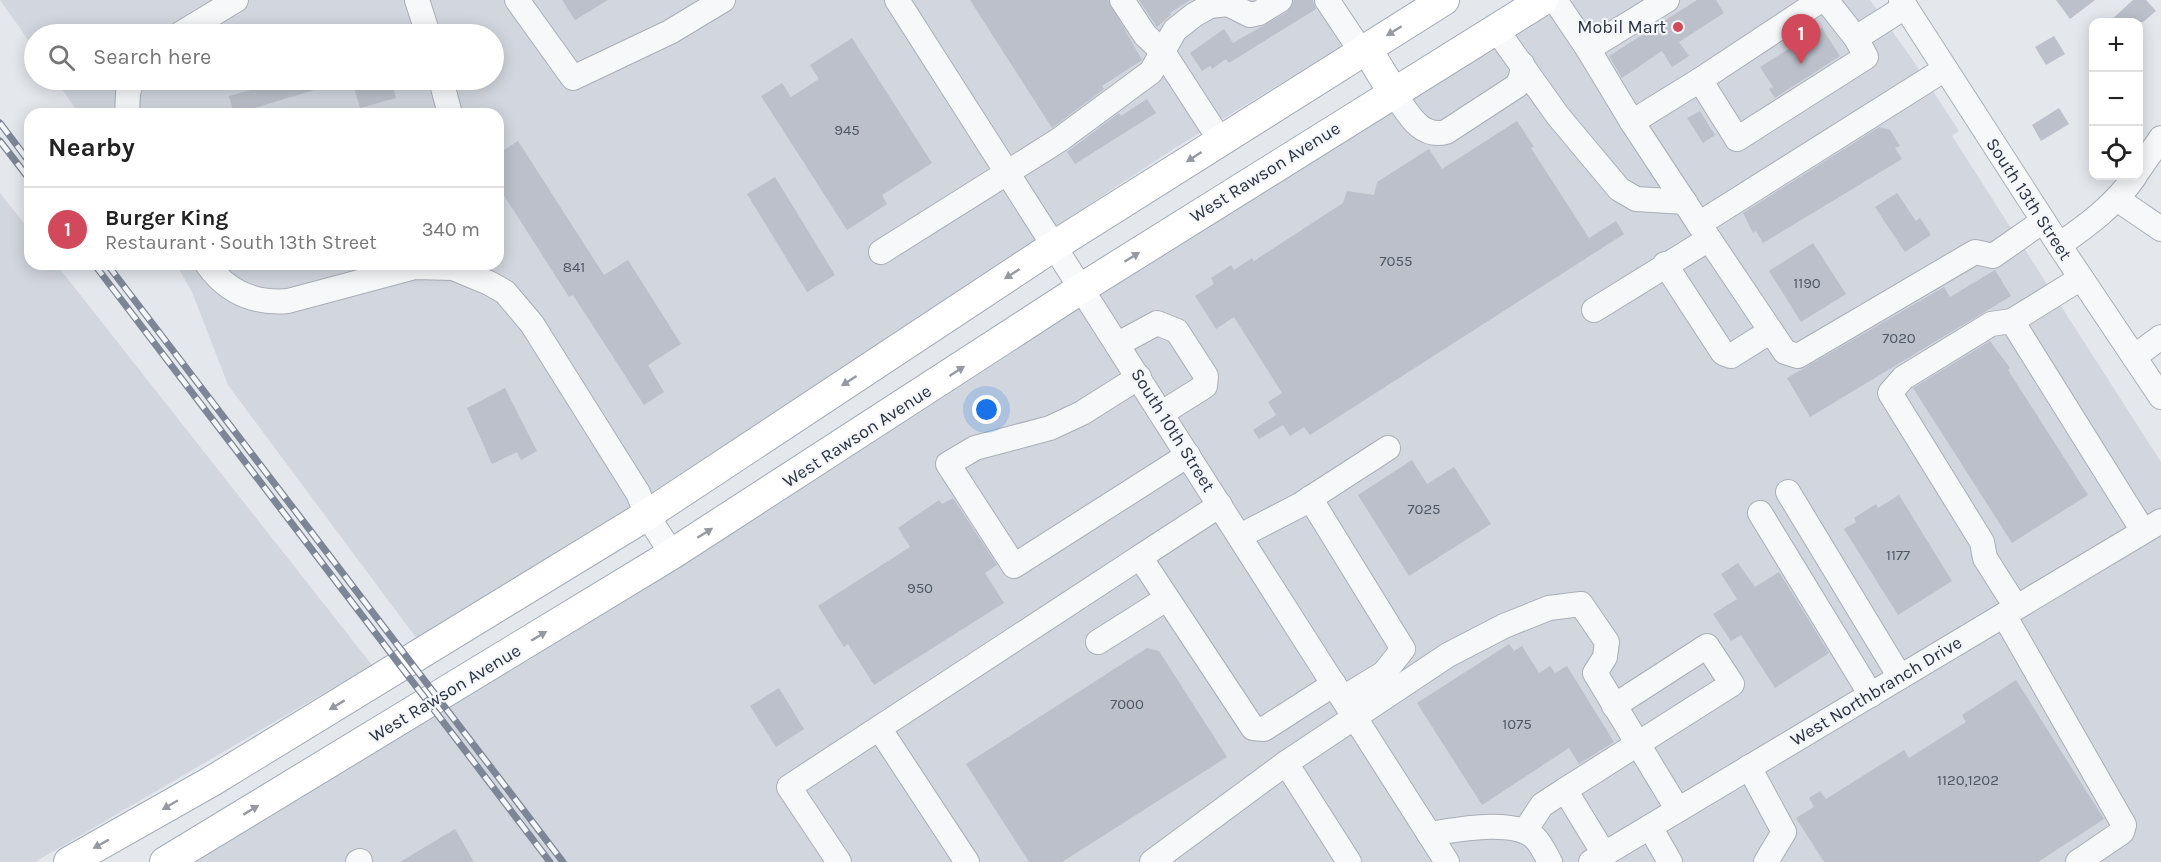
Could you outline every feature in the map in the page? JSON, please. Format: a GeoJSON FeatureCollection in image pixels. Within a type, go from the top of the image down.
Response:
{"type":"FeatureCollection","features":[{"type":"Feature","properties":{"kind":"main road"},"geometry":{"type":"LineString","coordinates":[[69,862],[212,781],[647,515],[1054,246],[1444,0]]}},
{"type":"Feature","properties":{"kind":"main road","name":"West Rawson Avenue"},"geometry":{"type":"LineString","coordinates":[[165,862],[672,554],[1083,288],[1543,0]]}},
{"type":"Feature","properties":{"kind":"main road"},"geometry":{"type":"LineString","coordinates":[[1363,49],[1393,92]]}},
{"type":"Feature","properties":{"kind":"street"},"geometry":{"type":"LineString","coordinates":[[196,24],[236,0]]}},
{"type":"Feature","properties":{"kind":"street"},"geometry":{"type":"LineString","coordinates":[[417,0],[425,24]]}},
{"type":"Feature","properties":{"kind":"street"},"geometry":{"type":"LineString","coordinates":[[516,0],[573,78],[670,32],[723,0]]}},
{"type":"Feature","properties":{"kind":"street","name":"South 10th Street"},"geometry":{"type":"LineString","coordinates":[[897,0],[1083,288],[1447,862]]}},
{"type":"Feature","properties":{"kind":"street"},"geometry":{"type":"LineString","coordinates":[[1122,0],[1145,36],[1163,52],[1220,140]]}},
{"type":"Feature","properties":{"kind":"street"},"geometry":{"type":"LineString","coordinates":[[881,252],[1006,171],[1059,140],[1151,72],[1175,30],[1210,6],[1228,4],[1250,15],[1259,13],[1280,0]]}},
{"type":"Feature","properties":{"kind":"street"},"geometry":{"type":"LineString","coordinates":[[1327,0],[1363,49]]}},
{"type":"Feature","properties":{"kind":"street"},"geometry":{"type":"LineString","coordinates":[[1555,0],[1632,122],[1785,352],[1798,356],[1975,252],[1993,256],[2043,221]]}},
{"type":"Feature","properties":{"kind":"street"},"geometry":{"type":"LineString","coordinates":[[1588,49],[1668,0]]}},
{"type":"Feature","properties":{"kind":"street"},"geometry":{"type":"LineString","coordinates":[[1632,122],[1821,0]]}},
{"type":"Feature","properties":{"kind":"street"},"geometry":{"type":"LineString","coordinates":[[1700,80],[1737,139],[1866,57],[1856,38],[1826,0]]}},
{"type":"Feature","properties":{"kind":"street"},"geometry":{"type":"LineString","coordinates":[[1856,38],[1903,4]]}},
{"type":"Feature","properties":{"kind":"street","name":"South 13th Street"},"geometry":{"type":"LineString","coordinates":[[1903,4],[2043,221],[2161,397]]}},
{"type":"Feature","properties":{"kind":"street"},"geometry":{"type":"LineString","coordinates":[[1496,29],[1558,116],[1619,189],[1636,199],[1685,202]]}},
{"type":"Feature","properties":{"kind":"street"},"geometry":{"type":"LineString","coordinates":[[1393,92],[1421,129],[1435,135],[1446,132],[1518,85],[1522,64]]}},
{"type":"Feature","properties":{"kind":"street"},"geometry":{"type":"LineString","coordinates":[[1594,310],[1665,264],[1704,232],[1945,69]]}},
{"type":"Feature","properties":{"kind":"street"},"geometry":{"type":"LineString","coordinates":[[127,108],[129,90]]}},
{"type":"Feature","properties":{"kind":"street"},"geometry":{"type":"LineString","coordinates":[[444,90],[448,108]]}},
{"type":"Feature","properties":{"kind":"street"},"geometry":{"type":"LineString","coordinates":[[2143,165],[2161,138]]}},
{"type":"Feature","properties":{"kind":"street"},"geometry":{"type":"LineString","coordinates":[[2059,245],[2089,224],[2116,199],[2132,180]]}},
{"type":"Feature","properties":{"kind":"street"},"geometry":{"type":"LineString","coordinates":[[2116,199],[2161,229]]}},
{"type":"Feature","properties":{"kind":"street"},"geometry":{"type":"LineString","coordinates":[[1665,264],[1723,353],[1731,356],[1771,331]]}},
{"type":"Feature","properties":{"kind":"street"},"geometry":{"type":"LineString","coordinates":[[212,270],[233,290],[252,299],[271,302],[288,301],[394,270]]}},
{"type":"Feature","properties":{"kind":"street"},"geometry":{"type":"LineString","coordinates":[[461,270],[505,292],[518,306]]}},
{"type":"Feature","properties":{"kind":"street"},"geometry":{"type":"LineString","coordinates":[[495,270],[638,493],[647,515],[672,554]]}},
{"type":"Feature","properties":{"kind":"street"},"geometry":{"type":"LineString","coordinates":[[2078,862],[2122,832],[2124,825],[2010,611],[1985,558],[1982,542],[1890,393],[1903,378],[1991,324],[2012,321],[2081,278]]}},
{"type":"Feature","properties":{"kind":"street"},"geometry":{"type":"LineString","coordinates":[[2012,321],[2152,526]]}},
{"type":"Feature","properties":{"kind":"street"},"geometry":{"type":"LineString","coordinates":[[1118,344],[1157,323],[1167,325],[1177,332],[1206,376],[1205,386],[1198,392],[1162,413]]}},
{"type":"Feature","properties":{"kind":"street"},"geometry":{"type":"LineString","coordinates":[[2134,357],[2161,337]]}},
{"type":"Feature","properties":{"kind":"street"},"geometry":{"type":"LineString","coordinates":[[1139,377],[1082,413],[1050,428],[975,448],[948,464],[1014,566],[1188,455]]}},
{"type":"Feature","properties":{"kind":"street"},"geometry":{"type":"LineString","coordinates":[[1240,536],[1310,498],[1388,448]]}},
{"type":"Feature","properties":{"kind":"street"},"geometry":{"type":"LineString","coordinates":[[1788,492],[1900,677]]}},
{"type":"Feature","properties":{"kind":"street"},"geometry":{"type":"LineString","coordinates":[[1140,557],[1252,728],[1264,729],[1338,691],[1384,673],[1402,649],[1310,498]]}},
{"type":"Feature","properties":{"kind":"street"},"geometry":{"type":"LineString","coordinates":[[839,862],[789,788],[1220,505]]}},
{"type":"Feature","properties":{"kind":"street"},"geometry":{"type":"LineString","coordinates":[[1760,513],[1870,694]]}},
{"type":"Feature","properties":{"kind":"street","name":"West Northbranch Drive"},"geometry":{"type":"LineString","coordinates":[[1610,856],[1650,826],[2152,526]]}},
{"type":"Feature","properties":{"kind":"street"},"geometry":{"type":"LineString","coordinates":[[1098,642],[1166,599]]}},
{"type":"Feature","properties":{"kind":"street"},"geometry":{"type":"LineString","coordinates":[[1152,862],[1286,763],[1356,719],[1448,655],[1495,631],[1549,608],[1581,604],[1606,642],[1605,657],[1595,673],[1678,810]]}},
{"type":"Feature","properties":{"kind":"street"},"geometry":{"type":"LineString","coordinates":[[1525,831],[1542,805],[1732,684],[1707,646],[1614,706]]}},
{"type":"Feature","properties":{"kind":"street"},"geometry":{"type":"LineString","coordinates":[[879,728],[968,862]]}},
{"type":"Feature","properties":{"kind":"street"},"geometry":{"type":"LineString","coordinates":[[1286,763],[1349,862]]}},
{"type":"Feature","properties":{"kind":"street"},"geometry":{"type":"LineString","coordinates":[[1749,767],[1784,832],[1766,862]]}},
{"type":"Feature","properties":{"kind":"street"},"geometry":{"type":"LineString","coordinates":[[1565,790],[1610,856]]}},
{"type":"Feature","properties":{"kind":"street"},"geometry":{"type":"LineString","coordinates":[[1429,834],[1482,826],[1525,831],[1536,839],[1550,862]]}},
{"type":"Feature","properties":{"kind":"street"},"geometry":{"type":"LineString","coordinates":[[1650,826],[1670,862]]}},
{"type":"Feature","properties":{"kind":"shaded area"},"geometry":{"type":"Polygon","coordinates":[[[0,0],[1338,0],[1360,35],[1172,150],[592,532],[417,639],[228,385],[192,292],[179,270],[504,270],[504,108],[75,108],[63,90],[504,90],[504,24],[24,24],[24,34],[0,0]]]}},
{"type":"Feature","properties":{"kind":"shaded area"},"geometry":{"type":"Polygon","coordinates":[[[1573,0],[1870,0],[1910,56],[1959,131],[1952,136],[2161,462],[2161,862],[189,862],[466,698],[1244,204],[1573,0]]]}},
{"type":"Feature","properties":{"kind":"shaded area"},"geometry":{"type":"Polygon","coordinates":[[[0,193],[24,223],[24,270],[61,270],[372,665],[35,862],[0,862],[0,193]]]}},
{"type":"Feature","properties":{"kind":"building"},"geometry":{"type":"Polygon","coordinates":[[[562,0],[608,0],[575,20],[562,0]]]}},
{"type":"Feature","properties":{"kind":"building"},"geometry":{"type":"Polygon","coordinates":[[[970,0],[1108,0],[1142,60],[1102,86],[1104,89],[1052,128],[970,0]]]}},
{"type":"Feature","properties":{"kind":"building"},"geometry":{"type":"Polygon","coordinates":[[[1139,0],[1190,0],[1170,13],[1171,15],[1157,27],[1139,0]]]}},
{"type":"Feature","properties":{"kind":"building"},"geometry":{"type":"Polygon","coordinates":[[[1294,0],[1313,0],[1316,9],[1229,63],[1226,59],[1212,69],[1210,66],[1202,71],[1190,53],[1224,29],[1233,43],[1287,12],[1294,0]]]}},
{"type":"Feature","properties":{"kind":"building","name":"Mobil Mart"},"geometry":{"type":"Polygon","coordinates":[[[1697,0],[1716,0],[1724,13],[1679,42],[1689,56],[1672,67],[1662,51],[1622,78],[1609,56],[1697,0]]]}},
{"type":"Feature","properties":{"kind":"building"},"geometry":{"type":"Polygon","coordinates":[[[2056,0],[2095,0],[2070,19],[2056,0]]]}},
{"type":"Feature","properties":{"kind":"building"},"geometry":{"type":"Polygon","coordinates":[[[2133,0],[2146,0],[2156,11],[2143,22],[2143,18],[2113,18],[2133,0]]]}},
{"type":"Feature","properties":{"kind":"building"},"geometry":{"type":"Polygon","coordinates":[[[1822,28],[1840,56],[1775,98],[1769,89],[1773,87],[1760,67],[1822,28]]]}},
{"type":"Feature","properties":{"kind":"building"},"geometry":{"type":"Polygon","coordinates":[[[2054,36],[2065,54],[2046,65],[2035,47],[2054,36]]]}},
{"type":"Feature","properties":{"kind":"building"},"geometry":{"type":"Polygon","coordinates":[[[852,38],[932,163],[882,195],[887,204],[847,230],[761,96],[782,83],[791,97],[819,79],[810,65],[852,38]]]}},
{"type":"Feature","properties":{"kind":"building"},"geometry":{"type":"Polygon","coordinates":[[[251,90],[315,90],[254,108],[232,108],[229,96],[251,90]]]}},
{"type":"Feature","properties":{"kind":"building"},"geometry":{"type":"Polygon","coordinates":[[[355,90],[394,90],[396,98],[360,108],[355,90]]]}},
{"type":"Feature","properties":{"kind":"building"},"geometry":{"type":"Polygon","coordinates":[[[1147,99],[1156,113],[1075,164],[1067,152],[1119,113],[1121,116],[1147,99]]]}},
{"type":"Feature","properties":{"kind":"building"},"geometry":{"type":"Polygon","coordinates":[[[2059,108],[2069,124],[2041,141],[2032,125],[2059,108]]]}},
{"type":"Feature","properties":{"kind":"building"},"geometry":{"type":"Polygon","coordinates":[[[1700,111],[1715,135],[1703,143],[1687,118],[1700,111]]]}},
{"type":"Feature","properties":{"kind":"building"},"geometry":{"type":"Polygon","coordinates":[[[1517,121],[1534,147],[1531,148],[1589,238],[1616,221],[1624,234],[1310,435],[1304,427],[1290,436],[1283,425],[1259,439],[1253,430],[1276,415],[1268,402],[1282,393],[1234,317],[1216,329],[1195,296],[1214,284],[1211,278],[1231,265],[1234,270],[1252,258],[1254,261],[1343,203],[1347,191],[1374,195],[1377,182],[1429,149],[1442,169],[1517,121]]]}},
{"type":"Feature","properties":{"kind":"building"},"geometry":{"type":"Polygon","coordinates":[[[1879,127],[1890,130],[1900,146],[1895,148],[1902,159],[1763,243],[1756,231],[1753,233],[1743,213],[1879,127]]]}},
{"type":"Feature","properties":{"kind":"building"},"geometry":{"type":"Polygon","coordinates":[[[518,141],[604,275],[628,260],[681,344],[648,365],[664,392],[644,405],[573,295],[569,297],[504,195],[504,150],[518,141]]]}},
{"type":"Feature","properties":{"kind":"building"},"geometry":{"type":"Polygon","coordinates":[[[775,177],[835,275],[807,292],[747,194],[775,177]]]}},
{"type":"Feature","properties":{"kind":"building"},"geometry":{"type":"Polygon","coordinates":[[[1897,193],[1916,221],[1920,218],[1931,235],[1905,252],[1875,207],[1897,193]]]}},
{"type":"Feature","properties":{"kind":"building"},"geometry":{"type":"Polygon","coordinates":[[[1813,243],[1846,294],[1801,322],[1769,271],[1813,243]]]}},
{"type":"Feature","properties":{"kind":"building"},"geometry":{"type":"Polygon","coordinates":[[[1995,270],[2011,296],[1810,417],[1787,378],[1944,287],[1950,297],[1995,270]]]}},
{"type":"Feature","properties":{"kind":"building"},"geometry":{"type":"Polygon","coordinates":[[[1990,341],[2010,368],[2008,370],[2088,495],[2012,543],[1913,388],[1990,341]]]}},
{"type":"Feature","properties":{"kind":"building"},"geometry":{"type":"Polygon","coordinates":[[[505,388],[537,451],[521,460],[517,452],[492,464],[467,408],[505,388]]]}},
{"type":"Feature","properties":{"kind":"building"},"geometry":{"type":"Polygon","coordinates":[[[1412,460],[1427,484],[1454,467],[1491,524],[1409,576],[1358,495],[1412,460]]]}},
{"type":"Feature","properties":{"kind":"building"},"geometry":{"type":"Polygon","coordinates":[[[1899,495],[1952,581],[1898,615],[1844,529],[1856,522],[1854,518],[1876,504],[1878,508],[1899,495]]]}},
{"type":"Feature","properties":{"kind":"building"},"geometry":{"type":"Polygon","coordinates":[[[953,498],[997,565],[985,573],[1004,603],[874,685],[848,644],[844,647],[818,606],[910,547],[898,528],[939,500],[942,504],[953,498]]]}},
{"type":"Feature","properties":{"kind":"building"},"geometry":{"type":"Polygon","coordinates":[[[1738,563],[1755,587],[1779,572],[1829,653],[1775,688],[1741,635],[1731,641],[1713,614],[1737,599],[1721,574],[1738,563]]]}},
{"type":"Feature","properties":{"kind":"building"},"geometry":{"type":"Polygon","coordinates":[[[1509,644],[1514,651],[1522,646],[1539,673],[1550,666],[1555,673],[1567,666],[1614,742],[1579,764],[1569,748],[1482,805],[1417,703],[1509,644]]]}},
{"type":"Feature","properties":{"kind":"building"},"geometry":{"type":"Polygon","coordinates":[[[1147,648],[1159,651],[1227,757],[1062,862],[1029,862],[966,764],[1147,648]]]}},
{"type":"Feature","properties":{"kind":"building"},"geometry":{"type":"Polygon","coordinates":[[[2016,680],[2104,819],[2038,862],[1824,862],[1796,818],[1814,807],[1809,798],[1820,791],[1826,799],[1904,750],[1909,758],[1966,722],[1962,715],[2016,680]]]}},
{"type":"Feature","properties":{"kind":"building"},"geometry":{"type":"Polygon","coordinates":[[[779,688],[804,729],[776,747],[750,706],[779,688]]]}},
{"type":"Feature","properties":{"kind":"building"},"geometry":{"type":"Polygon","coordinates":[[[455,829],[474,862],[400,862],[455,829]]]}},
{"type":"Feature","properties":{"kind":"railway"},"geometry":{"type":"LineString","coordinates":[[0,123],[24,155]]}},
{"type":"Feature","properties":{"kind":"railway"},"geometry":{"type":"LineString","coordinates":[[0,141],[24,172]]}},
{"type":"Feature","properties":{"kind":"railway"},"geometry":{"type":"LineString","coordinates":[[99,270],[550,862]]}},
{"type":"Feature","properties":{"kind":"railway"},"geometry":{"type":"LineString","coordinates":[[112,270],[563,862]]}},
{"type":"Feature","properties":{"kind":"place","name":"Mobil Mart"},"geometry":{"type":"Point","coordinates":[1678,27]}},
{"type":"Feature","properties":{"kind":"place","name":"Burger King"},"geometry":{"type":"Point","coordinates":[1801,64]}}]}
